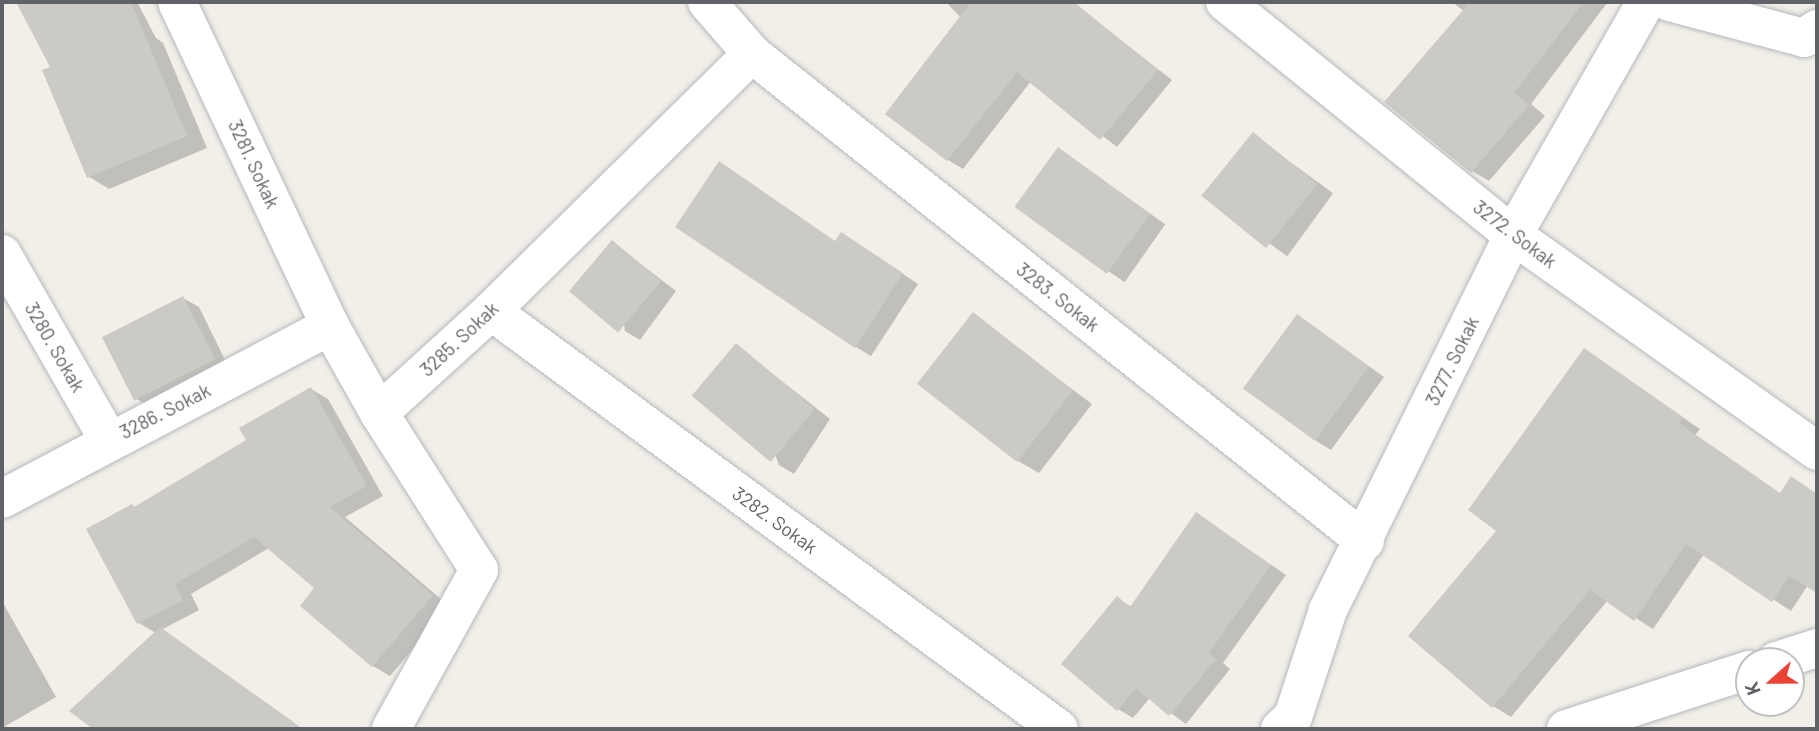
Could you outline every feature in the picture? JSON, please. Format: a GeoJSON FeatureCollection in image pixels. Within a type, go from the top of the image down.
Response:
{"type":"FeatureCollection","features":[{"type":"Feature","properties":{"kind":"street","name":"3281. Sokak"},"geometry":{"type":"LineString","coordinates":[[177,2],[330,326],[379,413]]}},
{"type":"Feature","properties":{"kind":"street"},"geometry":{"type":"LineString","coordinates":[[707,2],[752,54]]}},
{"type":"Feature","properties":{"kind":"street","name":"3272. Sokak"},"geometry":{"type":"LineString","coordinates":[[1225,2],[1513,235],[1817,451]]}},
{"type":"Feature","properties":{"kind":"street","name":"3277. Sokak"},"geometry":{"type":"LineString","coordinates":[[1291,725],[1328,610],[1365,541],[1513,235],[1646,2]]}},
{"type":"Feature","properties":{"kind":"street"},"geometry":{"type":"LineString","coordinates":[[1669,2],[1804,38],[1817,29]]}},
{"type":"Feature","properties":{"kind":"street","name":"3285. Sokak"},"geometry":{"type":"LineString","coordinates":[[379,413],[491,311],[752,54]]}},
{"type":"Feature","properties":{"kind":"street","name":"3283. Sokak"},"geometry":{"type":"LineString","coordinates":[[752,54],[1365,541]]}},
{"type":"Feature","properties":{"kind":"street","name":"3280. Sokak"},"geometry":{"type":"LineString","coordinates":[[2,254],[109,441]]}},
{"type":"Feature","properties":{"kind":"street","name":"3282. Sokak"},"geometry":{"type":"LineString","coordinates":[[491,311],[1059,729]]}},
{"type":"Feature","properties":{"kind":"street","name":"3286. Sokak"},"geometry":{"type":"LineString","coordinates":[[2,499],[330,326]]}},
{"type":"Feature","properties":{"kind":"street"},"geometry":{"type":"LineString","coordinates":[[379,413],[478,570],[391,729]]}},
{"type":"Feature","properties":{"kind":"street"},"geometry":{"type":"LineString","coordinates":[[1566,729],[1735,675]]}},
{"type":"Feature","properties":{"kind":"building"},"geometry":{"type":"Polygon","coordinates":[[[16,2],[131,2],[187,136],[87,178],[42,70],[50,67],[16,2]]]}},
{"type":"Feature","properties":{"kind":"building"},"geometry":{"type":"Polygon","coordinates":[[[971,2],[1074,2],[1158,70],[1100,140],[1017,72],[947,161],[885,114],[971,2]]]}},
{"type":"Feature","properties":{"kind":"building"},"geometry":{"type":"Polygon","coordinates":[[[1470,2],[1584,2],[1514,93],[1529,105],[1471,173],[1384,102],[1470,2]]]}},
{"type":"Feature","properties":{"kind":"building"},"geometry":{"type":"Polygon","coordinates":[[[1253,132],[1318,184],[1266,248],[1201,196],[1253,132]]]}},
{"type":"Feature","properties":{"kind":"building"},"geometry":{"type":"Polygon","coordinates":[[[1058,147],[1150,214],[1107,274],[1015,207],[1058,147]]]}},
{"type":"Feature","properties":{"kind":"building"},"geometry":{"type":"Polygon","coordinates":[[[719,161],[835,241],[841,232],[903,273],[855,348],[675,227],[719,161]]]}},
{"type":"Feature","properties":{"kind":"building"},"geometry":{"type":"Polygon","coordinates":[[[612,240],[661,281],[618,332],[569,291],[612,240]]]}},
{"type":"Feature","properties":{"kind":"building"},"geometry":{"type":"Polygon","coordinates":[[[183,296],[215,359],[134,401],[102,337],[183,296]]]}},
{"type":"Feature","properties":{"kind":"building"},"geometry":{"type":"Polygon","coordinates":[[[973,312],[1073,390],[1017,462],[917,384],[973,312]]]}},
{"type":"Feature","properties":{"kind":"building"},"geometry":{"type":"Polygon","coordinates":[[[1297,314],[1369,366],[1315,441],[1243,388],[1297,314]]]}},
{"type":"Feature","properties":{"kind":"building"},"geometry":{"type":"Polygon","coordinates":[[[736,343],[815,409],[771,462],[692,396],[736,343]]]}},
{"type":"Feature","properties":{"kind":"building"},"geometry":{"type":"Polygon","coordinates":[[[1584,348],[1683,417],[1679,423],[1780,493],[1791,476],[1817,494],[1817,593],[1789,576],[1772,602],[1686,544],[1634,621],[1590,590],[1492,708],[1408,636],[1496,531],[1468,510],[1584,348]]]}},
{"type":"Feature","properties":{"kind":"building"},"geometry":{"type":"Polygon","coordinates":[[[311,387],[367,486],[330,507],[433,595],[372,667],[300,606],[314,588],[254,537],[175,584],[183,600],[137,624],[86,529],[132,504],[134,507],[246,440],[239,428],[311,387]]]}},
{"type":"Feature","properties":{"kind":"building"},"geometry":{"type":"Polygon","coordinates":[[[1196,512],[1271,565],[1209,653],[1216,659],[1169,716],[1136,688],[1117,711],[1061,664],[1117,596],[1130,607],[1196,512]]]}},
{"type":"Feature","properties":{"kind":"building"},"geometry":{"type":"Polygon","coordinates":[[[160,627],[303,729],[93,729],[69,711],[160,627]]]}}]}
